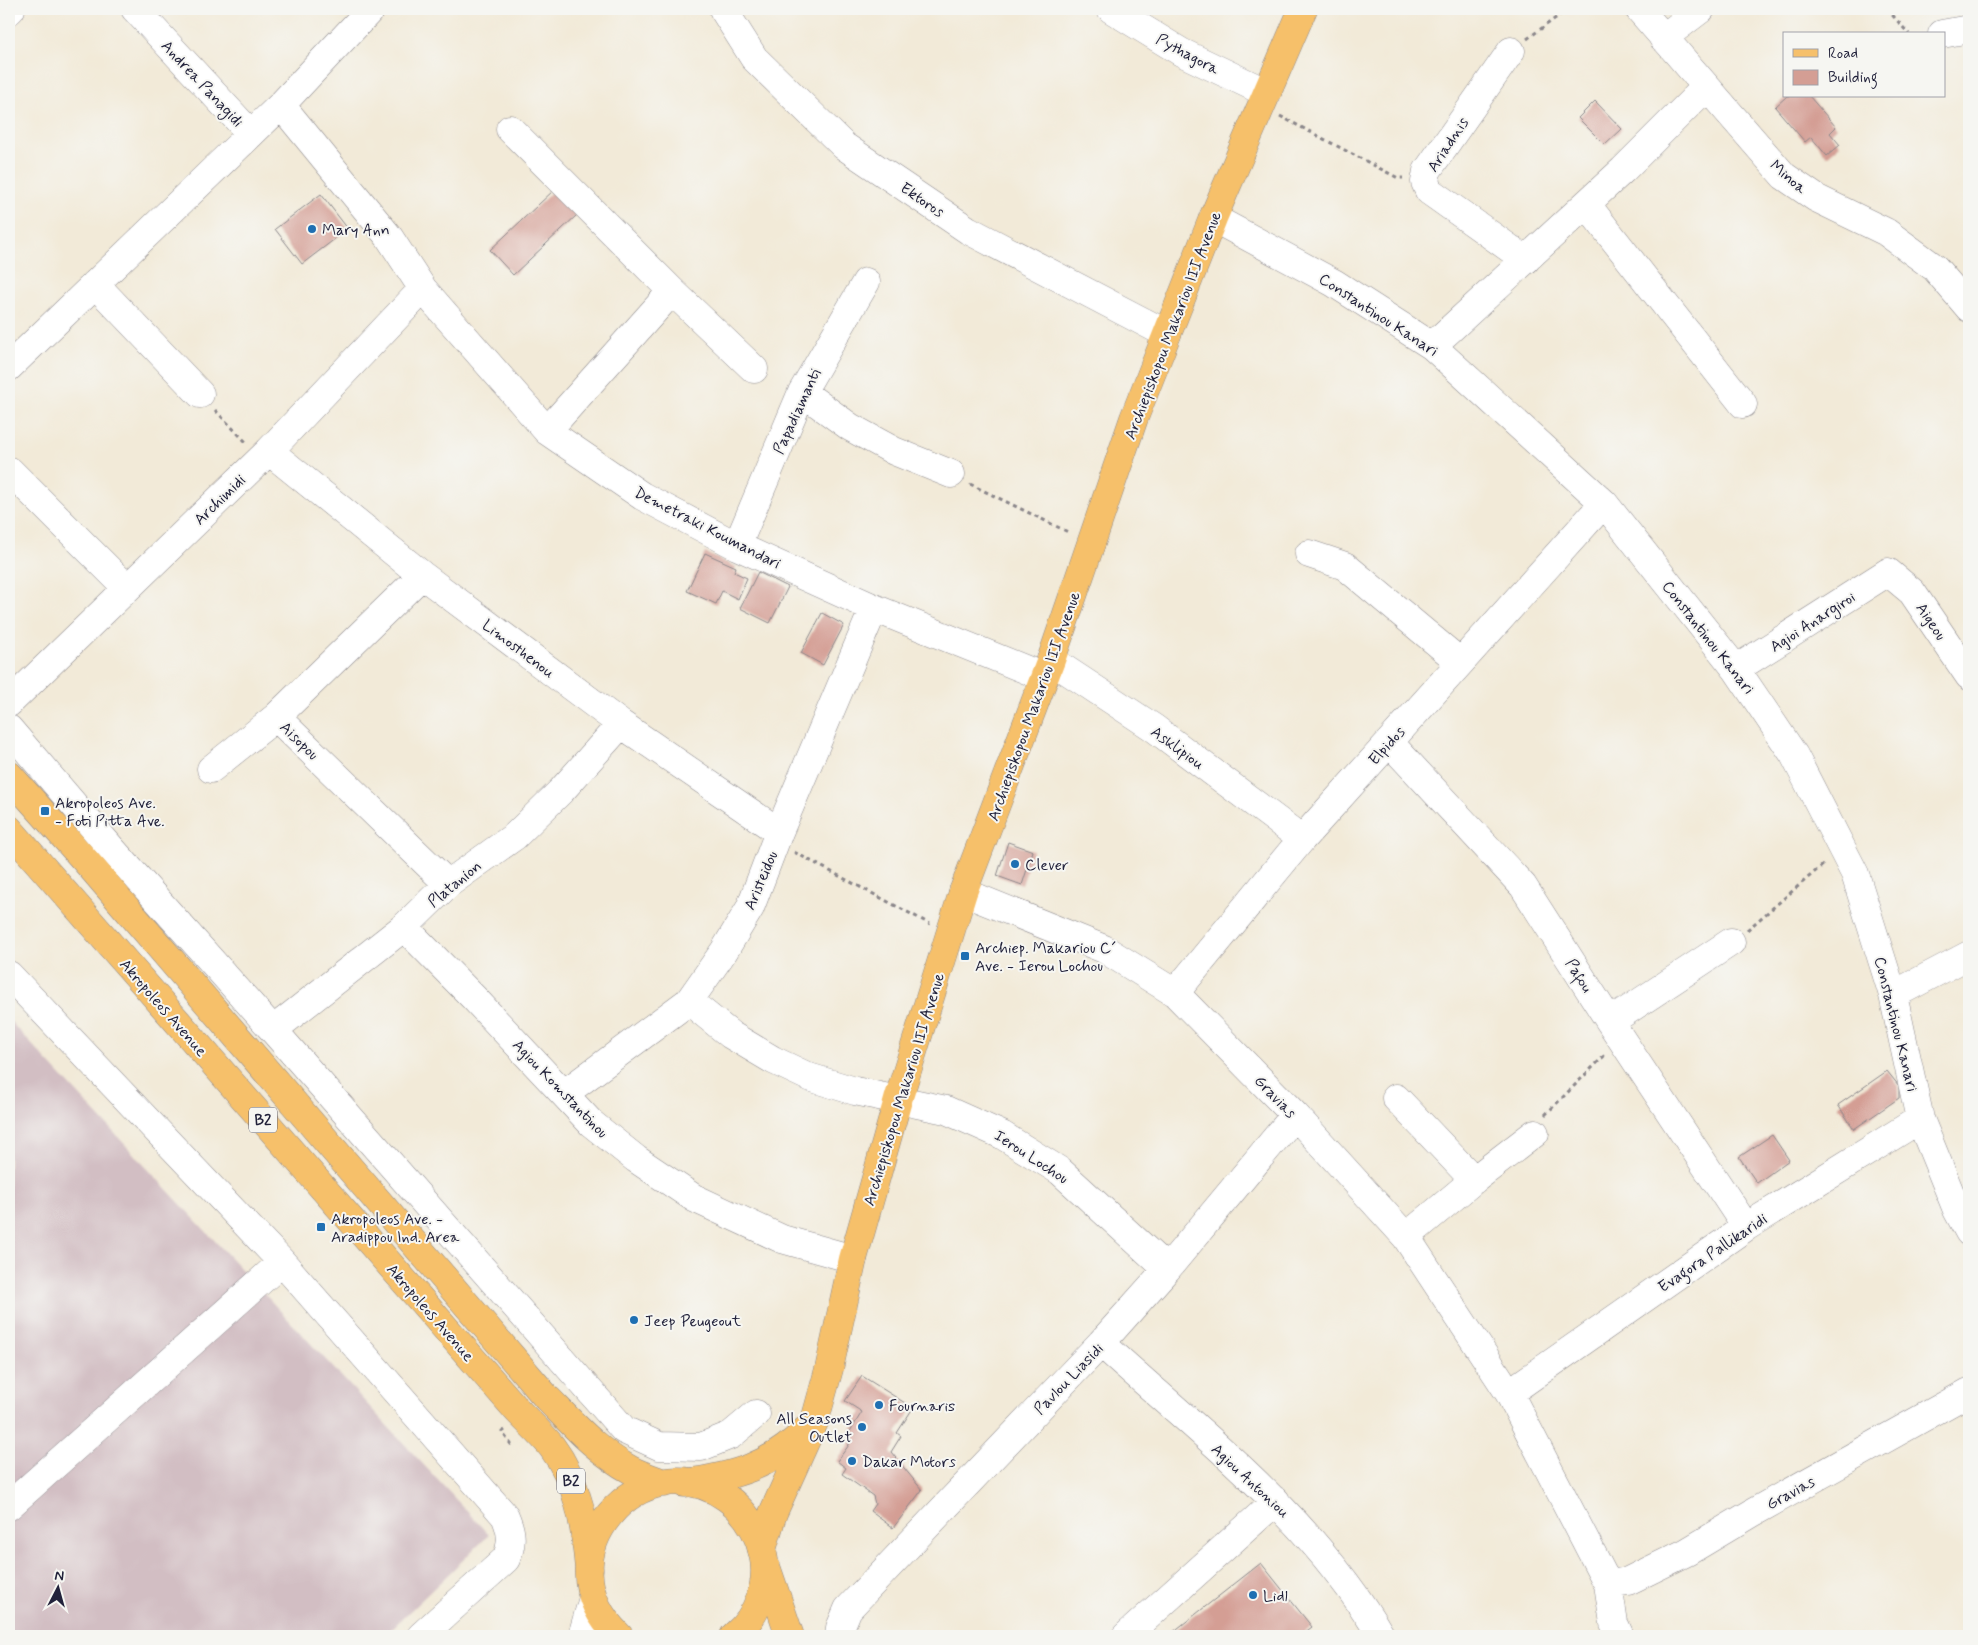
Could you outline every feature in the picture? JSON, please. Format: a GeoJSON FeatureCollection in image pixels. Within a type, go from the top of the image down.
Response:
{"type":"FeatureCollection","features":[{"type":"Feature","properties":{"kind":"main road","name":"Archiepiskopou Makariou III Avenue"},"geometry":{"type":"LineString","coordinates":[[763,1554],[773,1513],[815,1420],[829,1369],[853,1259],[898,1100],[964,892],[1047,669],[1134,418],[1213,218],[1303,9]]}},
{"type":"Feature","properties":{"kind":"main road","name":"Akropoleos Avenue"},"geometry":{"type":"LineString","coordinates":[[9,775],[91,867],[547,1398],[580,1432],[614,1460],[632,1470],[674,1483]]}},
{"type":"Feature","properties":{"kind":"main road","name":"Akropoleos Avenue"},"geometry":{"type":"LineString","coordinates":[[9,829],[511,1404],[552,1447],[573,1485],[578,1500],[584,1528],[589,1569]]}},
{"type":"Feature","properties":{"kind":"main road","name":"Archiepiskopou Makariou III Avenue"},"geometry":{"type":"LineString","coordinates":[[674,1483],[719,1478],[760,1464],[791,1446],[815,1420]]}},
{"type":"Feature","properties":{"kind":"main road","name":"B2"},"geometry":{"type":"LineString","coordinates":[[619,1636],[600,1614],[593,1598],[589,1569],[594,1538],[614,1509],[629,1497],[645,1488],[674,1483],[711,1489],[734,1504],[752,1525],[790,1636]]}},
{"type":"Feature","properties":{"kind":"main road","name":"B2"},"geometry":{"type":"LineString","coordinates":[[734,1636],[746,1624],[760,1600],[764,1586],[763,1554]]}},
{"type":"Feature","properties":{"kind":"street","name":"Andrea Panagidi"},"geometry":{"type":"LineString","coordinates":[[135,9],[251,134]]}},
{"type":"Feature","properties":{"kind":"street"},"geometry":{"type":"LineString","coordinates":[[9,367],[281,105],[372,9]]}},
{"type":"Feature","properties":{"kind":"street","name":"Ektoros"},"geometry":{"type":"LineString","coordinates":[[723,9],[754,58],[844,146],[968,230],[1167,334]]}},
{"type":"Feature","properties":{"kind":"street","name":"Pythagora"},"geometry":{"type":"LineString","coordinates":[[1112,9],[1181,52],[1264,99]]}},
{"type":"Feature","properties":{"kind":"street","name":"Minoa"},"geometry":{"type":"LineString","coordinates":[[1639,9],[1784,176],[1816,198],[1886,232],[1935,268],[1969,308]]}},
{"type":"Feature","properties":{"kind":"street"},"geometry":{"type":"LineString","coordinates":[[1663,38],[1701,9]]}},
{"type":"Feature","properties":{"kind":"street"},"geometry":{"type":"LineString","coordinates":[[1946,33],[1969,29]]}},
{"type":"Feature","properties":{"kind":"street","name":"Ariadnis"},"geometry":{"type":"LineString","coordinates":[[1511,51],[1427,171],[1425,182],[1429,191],[1526,260]]}},
{"type":"Feature","properties":{"kind":"street"},"geometry":{"type":"LineString","coordinates":[[1432,346],[1586,205],[1706,87]]}},
{"type":"Feature","properties":{"kind":"street","name":"Demetraki Koumandari"},"geometry":{"type":"LineString","coordinates":[[281,105],[389,237],[424,288],[547,431],[642,496],[737,546],[874,608],[1047,669]]}},
{"type":"Feature","properties":{"kind":"street"},"geometry":{"type":"LineString","coordinates":[[510,129],[672,291],[754,368]]}},
{"type":"Feature","properties":{"kind":"street"},"geometry":{"type":"LineString","coordinates":[[1586,205],[1743,404]]}},
{"type":"Feature","properties":{"kind":"street","name":"Constantinou Kanari"},"geometry":{"type":"LineString","coordinates":[[1213,218],[1334,283],[1432,346],[1604,503],[1736,669],[1794,755],[1855,874],[1893,995],[1920,1119],[1957,1210],[1969,1232]]}},
{"type":"Feature","properties":{"kind":"street","name":"Papadiamanti"},"geometry":{"type":"LineString","coordinates":[[737,546],[802,392],[866,282]]}},
{"type":"Feature","properties":{"kind":"street"},"geometry":{"type":"LineString","coordinates":[[95,284],[200,394]]}},
{"type":"Feature","properties":{"kind":"street","name":"Archimidi"},"geometry":{"type":"LineString","coordinates":[[9,703],[265,454],[424,288]]}},
{"type":"Feature","properties":{"kind":"street"},"geometry":{"type":"LineString","coordinates":[[547,431],[672,291]]}},
{"type":"Feature","properties":{"kind":"street"},"geometry":{"type":"LineString","coordinates":[[802,392],[850,427],[894,451],[951,474]]}},
{"type":"Feature","properties":{"kind":"street","name":"Limosthenou"},"geometry":{"type":"LineString","coordinates":[[265,454],[422,575],[621,724],[778,837]]}},
{"type":"Feature","properties":{"kind":"street"},"geometry":{"type":"LineString","coordinates":[[10,471],[127,588]]}},
{"type":"Feature","properties":{"kind":"street","name":"Elpidos"},"geometry":{"type":"LineString","coordinates":[[1175,993],[1302,839],[1604,503]]}},
{"type":"Feature","properties":{"kind":"street"},"geometry":{"type":"LineString","coordinates":[[1309,554],[1345,566],[1460,662]]}},
{"type":"Feature","properties":{"kind":"street","name":"Agioi Anargiroi"},"geometry":{"type":"LineString","coordinates":[[1736,669],[1888,572]]}},
{"type":"Feature","properties":{"kind":"street","name":"Aigeou"},"geometry":{"type":"LineString","coordinates":[[1888,572],[1912,592],[1969,676]]}},
{"type":"Feature","properties":{"kind":"street","name":"Aisopou"},"geometry":{"type":"LineString","coordinates":[[422,575],[276,717],[448,884]]}},
{"type":"Feature","properties":{"kind":"street","name":"Aristeidou"},"geometry":{"type":"LineString","coordinates":[[565,1094],[689,1001],[724,951],[750,908],[874,608]]}},
{"type":"Feature","properties":{"kind":"street","name":"Asklipiou"},"geometry":{"type":"LineString","coordinates":[[1047,669],[1154,728],[1302,839]]}},
{"type":"Feature","properties":{"kind":"street"},"geometry":{"type":"LineString","coordinates":[[211,769],[276,717]]}},
{"type":"Feature","properties":{"kind":"street","name":"Platanion"},"geometry":{"type":"LineString","coordinates":[[273,1030],[404,927],[448,884],[515,836],[562,790],[621,724]]}},
{"type":"Feature","properties":{"kind":"street"},"geometry":{"type":"LineString","coordinates":[[9,729],[624,1430],[659,1446],[701,1447],[731,1436],[756,1414]]}},
{"type":"Feature","properties":{"kind":"street","name":"Pafou"},"geometry":{"type":"LineString","coordinates":[[1389,742],[1523,886],[1615,1030],[1746,1227]]}},
{"type":"Feature","properties":{"kind":"street","name":"Gravias"},"geometry":{"type":"LineString","coordinates":[[964,892],[1104,949],[1175,993],[1295,1114],[1406,1237],[1509,1393],[1608,1584],[1614,1623],[1620,1636]]}},
{"type":"Feature","properties":{"kind":"street","name":"Agiou Komstantinou"},"geometry":{"type":"LineString","coordinates":[[404,927],[565,1094],[590,1123],[636,1159],[694,1198],[782,1239],[853,1259]]}},
{"type":"Feature","properties":{"kind":"street"},"geometry":{"type":"LineString","coordinates":[[1615,1030],[1731,942]]}},
{"type":"Feature","properties":{"kind":"street"},"geometry":{"type":"LineString","coordinates":[[1893,995],[1969,955]]}},
{"type":"Feature","properties":{"kind":"street"},"geometry":{"type":"LineString","coordinates":[[9,974],[282,1262],[505,1516],[511,1528],[512,1538],[511,1548],[506,1559],[421,1636]]}},
{"type":"Feature","properties":{"kind":"street","name":"Ierou Lochou"},"geometry":{"type":"LineString","coordinates":[[689,1001],[731,1035],[773,1060],[809,1077],[855,1091],[946,1110],[1002,1135],[1060,1171],[1167,1269]]}},
{"type":"Feature","properties":{"kind":"street"},"geometry":{"type":"LineString","coordinates":[[1396,1098],[1474,1180]]}},
{"type":"Feature","properties":{"kind":"street","name":"Pavlou Liasidi"},"geometry":{"type":"LineString","coordinates":[[839,1636],[840,1628],[848,1609],[1101,1343],[1167,1269],[1295,1114]]}},
{"type":"Feature","properties":{"kind":"street","name":"Evagora Pallikaridi"},"geometry":{"type":"LineString","coordinates":[[1509,1393],[1746,1227],[1920,1119]]}},
{"type":"Feature","properties":{"kind":"street"},"geometry":{"type":"LineString","coordinates":[[1406,1237],[1474,1180],[1535,1133]]}},
{"type":"Feature","properties":{"kind":"street"},"geometry":{"type":"LineString","coordinates":[[9,1506],[282,1262]]}},
{"type":"Feature","properties":{"kind":"street","name":"Agiou Antoniou"},"geometry":{"type":"LineString","coordinates":[[1101,1343],[1276,1501],[1347,1586],[1381,1636]]}},
{"type":"Feature","properties":{"kind":"street","name":"Gravias"},"geometry":{"type":"LineString","coordinates":[[1608,1584],[1628,1581],[1687,1552],[1754,1512],[1969,1392]]}},
{"type":"Feature","properties":{"kind":"street"},"geometry":{"type":"LineString","coordinates":[[1126,1636],[1276,1501]]}},
{"type":"Feature","properties":{"kind":"street"},"geometry":{"type":"LineString","coordinates":[[582,1636],[593,1598]]}},
{"type":"Feature","properties":{"kind":"path"},"geometry":{"type":"LineString","coordinates":[[1511,51],[1568,9]]}},
{"type":"Feature","properties":{"kind":"path"},"geometry":{"type":"LineString","coordinates":[[1887,9],[1907,32]]}},
{"type":"Feature","properties":{"kind":"path"},"geometry":{"type":"LineString","coordinates":[[1264,99],[1398,178],[1426,177]]}},
{"type":"Feature","properties":{"kind":"path"},"geometry":{"type":"LineString","coordinates":[[200,394],[265,454]]}},
{"type":"Feature","properties":{"kind":"path"},"geometry":{"type":"LineString","coordinates":[[951,474],[1091,543]]}},
{"type":"Feature","properties":{"kind":"path"},"geometry":{"type":"LineString","coordinates":[[778,837],[950,935]]}},
{"type":"Feature","properties":{"kind":"path"},"geometry":{"type":"LineString","coordinates":[[1731,942],[1761,920],[1842,849]]}},
{"type":"Feature","properties":{"kind":"path"},"geometry":{"type":"LineString","coordinates":[[1535,1133],[1540,1121],[1615,1030]]}},
{"type":"Feature","properties":{"kind":"shaded area"},"geometry":{"type":"Polygon","coordinates":[[[9,1020],[489,1535],[384,1636],[9,1636],[9,1020]]]}},
{"type":"Feature","properties":{"kind":"building"},"geometry":{"type":"Polygon","coordinates":[[[1785,98],[1811,98],[1836,127],[1830,133],[1840,145],[1827,156],[1811,137],[1805,142],[1775,107],[1785,98]]]}},
{"type":"Feature","properties":{"kind":"building"},"geometry":{"type":"Polygon","coordinates":[[[1595,101],[1622,129],[1605,145],[1578,118],[1595,101]]]}},
{"type":"Feature","properties":{"kind":"building"},"geometry":{"type":"Polygon","coordinates":[[[554,190],[577,215],[513,275],[490,250],[554,190]]]}},
{"type":"Feature","properties":{"kind":"building","name":"Mary Ann"},"geometry":{"type":"Polygon","coordinates":[[[321,194],[348,229],[302,264],[275,229],[321,194]]]}},
{"type":"Feature","properties":{"kind":"building"},"geometry":{"type":"Polygon","coordinates":[[[705,553],[736,567],[734,572],[747,578],[738,599],[722,591],[716,604],[687,591],[705,553]]]}},
{"type":"Feature","properties":{"kind":"building"},"geometry":{"type":"Polygon","coordinates":[[[758,572],[788,587],[770,623],[740,608],[758,572]]]}},
{"type":"Feature","properties":{"kind":"building"},"geometry":{"type":"Polygon","coordinates":[[[822,613],[844,625],[823,665],[801,653],[822,613]]]}},
{"type":"Feature","properties":{"kind":"building","name":"Clever"},"geometry":{"type":"Polygon","coordinates":[[[1008,842],[1033,851],[1022,885],[997,876],[1008,842]]]}},
{"type":"Feature","properties":{"kind":"building"},"geometry":{"type":"Polygon","coordinates":[[[1887,1071],[1899,1086],[1899,1098],[1854,1129],[1838,1105],[1887,1071]]]}},
{"type":"Feature","properties":{"kind":"building"},"geometry":{"type":"Polygon","coordinates":[[[1772,1135],[1789,1160],[1757,1183],[1739,1157],[1772,1135]]]}},
{"type":"Feature","properties":{"kind":"building"},"geometry":{"type":"Polygon","coordinates":[[[862,1376],[913,1408],[897,1433],[901,1436],[891,1452],[922,1490],[893,1528],[870,1511],[875,1504],[873,1496],[842,1474],[846,1468],[837,1461],[849,1445],[849,1433],[862,1412],[845,1401],[862,1376]]]}},
{"type":"Feature","properties":{"kind":"building","name":"Lidl"},"geometry":{"type":"Polygon","coordinates":[[[1261,1563],[1312,1627],[1300,1636],[1168,1636],[1261,1563]]]}},
{"type":"Feature","properties":{"kind":"place","name":"Mary Ann"},"geometry":{"type":"Point","coordinates":[312,229]}},
{"type":"Feature","properties":{"kind":"place","name":"Akropoleos Ave. - Foti Pitta Ave."},"geometry":{"type":"Point","coordinates":[45,811]}},
{"type":"Feature","properties":{"kind":"place","name":"Clever"},"geometry":{"type":"Point","coordinates":[1015,864]}},
{"type":"Feature","properties":{"kind":"place","name":"Archiep. Makariou C´ Ave. - Ierou Lochou"},"geometry":{"type":"Point","coordinates":[965,956]}},
{"type":"Feature","properties":{"kind":"place","name":"Akropoleos Ave. - Aradippou Ind. Area"},"geometry":{"type":"Point","coordinates":[321,1227]}},
{"type":"Feature","properties":{"kind":"place","name":"Jeep Peugeout"},"geometry":{"type":"Point","coordinates":[634,1320]}},
{"type":"Feature","properties":{"kind":"place","name":"Fournaris"},"geometry":{"type":"Point","coordinates":[879,1405]}},
{"type":"Feature","properties":{"kind":"place","name":"All Seasons Outlet"},"geometry":{"type":"Point","coordinates":[862,1427]}},
{"type":"Feature","properties":{"kind":"place","name":"Dakar Motors"},"geometry":{"type":"Point","coordinates":[852,1461]}},
{"type":"Feature","properties":{"kind":"place","name":"Lidl"},"geometry":{"type":"Point","coordinates":[1253,1595]}}]}
